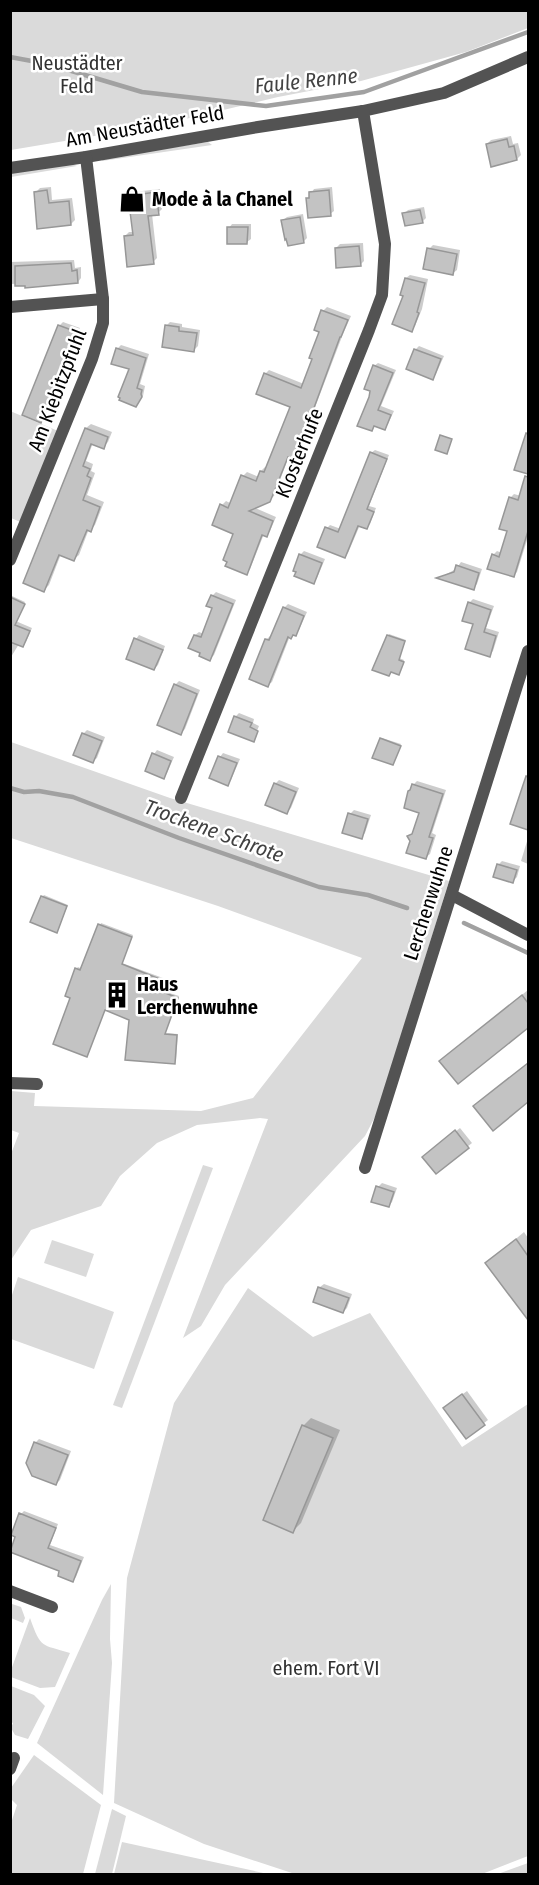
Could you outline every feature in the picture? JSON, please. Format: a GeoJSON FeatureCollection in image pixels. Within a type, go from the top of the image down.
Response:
{"type":"FeatureCollection","features":[{"type":"Feature","properties":{"kind":"street","name":"Am Neustädter Feld"},"geometry":{"type":"LineString","coordinates":[[10,168],[86,157],[258,126],[363,111],[444,93],[528,57]]}},
{"type":"Feature","properties":{"kind":"street","name":"Klosterhufe"},"geometry":{"type":"LineString","coordinates":[[181,798],[382,295],[385,244],[363,111]]}},
{"type":"Feature","properties":{"kind":"street","name":"Am Kiebitzpfuhl"},"geometry":{"type":"LineString","coordinates":[[10,560],[92,359],[103,324],[103,299],[86,157]]}},
{"type":"Feature","properties":{"kind":"street","name":"Am Kiebitzpfuhl"},"geometry":{"type":"LineString","coordinates":[[10,307],[103,299]]}},
{"type":"Feature","properties":{"kind":"street","name":"Lerchenwuhne"},"geometry":{"type":"LineString","coordinates":[[365,1168],[528,651]]}},
{"type":"Feature","properties":{"kind":"street"},"geometry":{"type":"LineString","coordinates":[[452,895],[528,935]]}},
{"type":"Feature","properties":{"kind":"street"},"geometry":{"type":"LineString","coordinates":[[10,1083],[37,1084]]}},
{"type":"Feature","properties":{"kind":"street"},"geometry":{"type":"LineString","coordinates":[[10,1592],[52,1607]]}},
{"type":"Feature","properties":{"kind":"green space","name":"Neustädter Feld"},"geometry":{"type":"Polygon","coordinates":[[[11,10],[528,10],[528,28],[466,52],[361,81],[278,97],[160,125],[11,150],[11,10]]]}},
{"type":"Feature","properties":{"kind":"green space"},"geometry":{"type":"Polygon","coordinates":[[[208,142],[212,145],[102,161],[104,158],[208,142]]]}},
{"type":"Feature","properties":{"kind":"green space"},"geometry":{"type":"Polygon","coordinates":[[[68,163],[77,166],[11,177],[11,172],[68,163]]]}},
{"type":"Feature","properties":{"kind":"green space"},"geometry":{"type":"Polygon","coordinates":[[[10,411],[63,433],[25,524],[11,518],[10,411]]]}},
{"type":"Feature","properties":{"kind":"green space"},"geometry":{"type":"Polygon","coordinates":[[[11,742],[170,798],[449,881],[377,1113],[365,1136],[225,1285],[201,1326],[183,1338],[268,1119],[197,1125],[157,1143],[120,1176],[101,1206],[31,1230],[11,1260],[11,1154],[19,1133],[11,1130],[11,1091],[35,1093],[34,1106],[201,1111],[253,1098],[362,958],[218,906],[11,838],[11,742]]]}},
{"type":"Feature","properties":{"kind":"green space"},"geometry":{"type":"Polygon","coordinates":[[[203,1165],[213,1168],[122,1408],[113,1405],[203,1165]]]}},
{"type":"Feature","properties":{"kind":"green space"},"geometry":{"type":"Polygon","coordinates":[[[52,1240],[94,1254],[86,1277],[44,1263],[52,1240]]]}},
{"type":"Feature","properties":{"kind":"green space"},"geometry":{"type":"Polygon","coordinates":[[[18,1277],[114,1312],[94,1369],[11,1339],[11,1298],[18,1277]]]}},
{"type":"Feature","properties":{"kind":"green space","name":"ehem. Fort VI"},"geometry":{"type":"Polygon","coordinates":[[[248,1288],[313,1337],[370,1313],[462,1447],[528,1404],[528,1856],[482,1874],[295,1874],[204,1844],[114,1803],[127,1578],[174,1403],[248,1288]]]}},
{"type":"Feature","properties":{"kind":"green space"},"geometry":{"type":"Polygon","coordinates":[[[111,1584],[112,1663],[103,1795],[37,1743],[111,1584]]]}},
{"type":"Feature","properties":{"kind":"green space"},"geometry":{"type":"Polygon","coordinates":[[[12,1604],[21,1607],[25,1618],[23,1623],[11,1618],[12,1604]]]}},
{"type":"Feature","properties":{"kind":"green space"},"geometry":{"type":"Polygon","coordinates":[[[30,1618],[43,1644],[70,1653],[55,1687],[40,1688],[11,1677],[11,1670],[30,1618]]]}},
{"type":"Feature","properties":{"kind":"green space"},"geometry":{"type":"Polygon","coordinates":[[[11,1686],[34,1695],[45,1706],[28,1739],[15,1735],[11,1728],[13,1723],[11,1722],[11,1686]]]}},
{"type":"Feature","properties":{"kind":"green space"},"geometry":{"type":"Polygon","coordinates":[[[34,1755],[101,1805],[83,1874],[11,1874],[11,1823],[17,1805],[11,1799],[11,1788],[34,1755]]]}},
{"type":"Feature","properties":{"kind":"green space"},"geometry":{"type":"Polygon","coordinates":[[[112,1809],[126,1816],[112,1874],[95,1874],[112,1809]]]}},
{"type":"Feature","properties":{"kind":"green space"},"geometry":{"type":"Polygon","coordinates":[[[122,1842],[268,1874],[114,1874],[122,1842]]]}},
{"type":"Feature","properties":{"kind":"green space"},"geometry":{"type":"Polygon","coordinates":[[[528,1863],[528,1874],[498,1874],[528,1863]]]}},
{"type":"Feature","properties":{"kind":"building"},"geometry":{"type":"Polygon","coordinates":[[[507,139],[509,147],[514,146],[517,160],[491,167],[486,144],[507,139]]]}},
{"type":"Feature","properties":{"kind":"building"},"geometry":{"type":"Polygon","coordinates":[[[47,190],[49,203],[69,201],[71,225],[37,229],[34,192],[47,190]]]}},
{"type":"Feature","properties":{"kind":"building"},"geometry":{"type":"Polygon","coordinates":[[[329,190],[331,216],[308,218],[306,198],[309,198],[309,192],[329,190]]]}},
{"type":"Feature","properties":{"kind":"building"},"geometry":{"type":"Polygon","coordinates":[[[156,192],[159,215],[148,216],[154,264],[127,267],[124,236],[133,235],[128,196],[156,192]]]}},
{"type":"Feature","properties":{"kind":"building"},"geometry":{"type":"Polygon","coordinates":[[[420,210],[423,223],[405,226],[402,213],[420,210]]]}},
{"type":"Feature","properties":{"kind":"building"},"geometry":{"type":"Polygon","coordinates":[[[300,217],[304,243],[288,246],[281,220],[300,217]]]}},
{"type":"Feature","properties":{"kind":"building"},"geometry":{"type":"Polygon","coordinates":[[[227,227],[248,227],[247,244],[227,244],[227,227]]]}},
{"type":"Feature","properties":{"kind":"building"},"geometry":{"type":"Polygon","coordinates":[[[359,246],[361,266],[336,268],[335,248],[359,246]]]}},
{"type":"Feature","properties":{"kind":"building"},"geometry":{"type":"Polygon","coordinates":[[[427,248],[457,254],[453,275],[423,269],[427,248]]]}},
{"type":"Feature","properties":{"kind":"building"},"geometry":{"type":"Polygon","coordinates":[[[71,263],[72,271],[77,270],[78,283],[25,288],[25,286],[15,286],[15,266],[71,263]]]}},
{"type":"Feature","properties":{"kind":"building"},"geometry":{"type":"Polygon","coordinates":[[[405,278],[425,283],[417,312],[419,313],[412,332],[392,324],[403,296],[400,295],[405,278]]]}},
{"type":"Feature","properties":{"kind":"building"},"geometry":{"type":"Polygon","coordinates":[[[321,310],[348,320],[311,416],[309,415],[292,459],[288,457],[270,502],[249,511],[273,521],[267,537],[262,535],[247,575],[225,566],[227,562],[223,560],[233,534],[212,525],[220,504],[228,508],[241,475],[256,481],[260,471],[264,472],[290,407],[256,394],[264,373],[301,388],[319,332],[314,330],[321,310]]]}},
{"type":"Feature","properties":{"kind":"building"},"geometry":{"type":"Polygon","coordinates":[[[58,325],[77,332],[41,423],[22,415],[58,325]]]}},
{"type":"Feature","properties":{"kind":"building"},"geometry":{"type":"Polygon","coordinates":[[[165,325],[179,327],[179,331],[197,333],[194,352],[162,347],[165,325]]]}},
{"type":"Feature","properties":{"kind":"building"},"geometry":{"type":"Polygon","coordinates":[[[116,348],[146,358],[137,388],[142,390],[142,397],[136,407],[119,400],[118,397],[129,369],[111,364],[116,348]]]}},
{"type":"Feature","properties":{"kind":"building"},"geometry":{"type":"Polygon","coordinates":[[[414,349],[441,359],[433,380],[406,369],[414,349]]]}},
{"type":"Feature","properties":{"kind":"building"},"geometry":{"type":"Polygon","coordinates":[[[373,365],[393,373],[378,410],[391,415],[385,430],[374,426],[372,431],[357,426],[369,397],[370,391],[364,389],[373,365]]]}},
{"type":"Feature","properties":{"kind":"building"},"geometry":{"type":"Polygon","coordinates":[[[85,428],[108,437],[104,449],[91,444],[83,466],[90,469],[87,476],[91,478],[83,500],[100,507],[91,532],[87,530],[74,561],[59,555],[44,592],[23,583],[85,428]]]}},
{"type":"Feature","properties":{"kind":"building"},"geometry":{"type":"Polygon","coordinates":[[[526,433],[528,434],[528,474],[514,470],[526,433]]]}},
{"type":"Feature","properties":{"kind":"building"},"geometry":{"type":"Polygon","coordinates":[[[440,435],[452,439],[447,454],[435,450],[440,435]]]}},
{"type":"Feature","properties":{"kind":"building"},"geometry":{"type":"Polygon","coordinates":[[[370,452],[387,459],[367,509],[374,512],[367,529],[358,526],[345,558],[317,547],[325,527],[338,532],[370,452]]]}},
{"type":"Feature","properties":{"kind":"building"},"geometry":{"type":"Polygon","coordinates":[[[525,476],[528,477],[528,531],[514,577],[487,569],[492,554],[499,557],[507,531],[499,529],[509,497],[518,500],[525,476]]]}},
{"type":"Feature","properties":{"kind":"building"},"geometry":{"type":"Polygon","coordinates":[[[299,554],[322,563],[314,584],[294,576],[296,572],[293,571],[299,554]]]}},
{"type":"Feature","properties":{"kind":"building"},"geometry":{"type":"Polygon","coordinates":[[[456,565],[479,573],[474,590],[436,578],[454,572],[456,565]]]}},
{"type":"Feature","properties":{"kind":"building"},"geometry":{"type":"Polygon","coordinates":[[[211,595],[233,604],[210,661],[199,656],[200,653],[188,648],[194,635],[201,637],[212,608],[206,606],[211,595]]]}},
{"type":"Feature","properties":{"kind":"building"},"geometry":{"type":"Polygon","coordinates":[[[10,597],[25,604],[15,625],[30,631],[23,647],[10,642],[10,597]]]}},
{"type":"Feature","properties":{"kind":"building"},"geometry":{"type":"Polygon","coordinates":[[[468,602],[491,610],[484,632],[496,636],[490,657],[465,649],[473,624],[462,621],[468,602]]]}},
{"type":"Feature","properties":{"kind":"building"},"geometry":{"type":"Polygon","coordinates":[[[283,607],[304,616],[296,636],[293,635],[291,639],[288,637],[268,687],[249,679],[265,639],[269,640],[283,607]]]}},
{"type":"Feature","properties":{"kind":"building"},"geometry":{"type":"Polygon","coordinates":[[[387,635],[405,641],[399,660],[404,662],[399,675],[391,672],[389,676],[372,670],[387,635]]]}},
{"type":"Feature","properties":{"kind":"building"},"geometry":{"type":"Polygon","coordinates":[[[134,638],[163,650],[154,670],[126,659],[134,638]]]}},
{"type":"Feature","properties":{"kind":"building"},"geometry":{"type":"Polygon","coordinates":[[[174,684],[197,694],[181,735],[157,725],[174,684]]]}},
{"type":"Feature","properties":{"kind":"building"},"geometry":{"type":"Polygon","coordinates":[[[234,716],[252,723],[250,727],[258,731],[254,742],[228,732],[234,716]]]}},
{"type":"Feature","properties":{"kind":"building"},"geometry":{"type":"Polygon","coordinates":[[[82,733],[102,741],[93,763],[73,755],[82,733]]]}},
{"type":"Feature","properties":{"kind":"building"},"geometry":{"type":"Polygon","coordinates":[[[380,738],[401,746],[393,765],[372,758],[380,738]]]}},
{"type":"Feature","properties":{"kind":"building"},"geometry":{"type":"Polygon","coordinates":[[[152,753],[171,761],[164,779],[145,771],[152,753]]]}},
{"type":"Feature","properties":{"kind":"building"},"geometry":{"type":"Polygon","coordinates":[[[218,756],[237,763],[228,786],[209,778],[218,756]]]}},
{"type":"Feature","properties":{"kind":"building"},"geometry":{"type":"Polygon","coordinates":[[[526,776],[528,777],[528,830],[510,824],[526,776]]]}},
{"type":"Feature","properties":{"kind":"building"},"geometry":{"type":"Polygon","coordinates":[[[274,783],[296,792],[287,814],[265,805],[274,783]]]}},
{"type":"Feature","properties":{"kind":"building"},"geometry":{"type":"Polygon","coordinates":[[[412,784],[443,794],[429,837],[433,838],[426,859],[406,853],[410,841],[407,836],[412,834],[419,813],[404,808],[412,784]]]}},
{"type":"Feature","properties":{"kind":"building"},"geometry":{"type":"Polygon","coordinates":[[[348,813],[368,819],[362,839],[342,833],[348,813]]]}},
{"type":"Feature","properties":{"kind":"building"},"geometry":{"type":"Polygon","coordinates":[[[497,864],[517,870],[513,883],[493,877],[497,864]]]}},
{"type":"Feature","properties":{"kind":"building"},"geometry":{"type":"Polygon","coordinates":[[[41,896],[67,906],[57,933],[30,922],[41,896]]]}},
{"type":"Feature","properties":{"kind":"building","name":"Haus Lerchenwuhne"},"geometry":{"type":"Polygon","coordinates":[[[98,924],[132,937],[122,964],[162,980],[158,990],[178,998],[165,1034],[177,1035],[175,1064],[125,1060],[129,1020],[105,1010],[87,1057],[53,1044],[70,998],[65,996],[75,968],[80,970],[98,924]]]}},
{"type":"Feature","properties":{"kind":"building"},"geometry":{"type":"Polygon","coordinates":[[[522,995],[528,1003],[528,1028],[458,1084],[439,1061],[522,995]]]}},
{"type":"Feature","properties":{"kind":"building"},"geometry":{"type":"Polygon","coordinates":[[[528,1063],[528,1102],[493,1131],[473,1106],[528,1063]]]}},
{"type":"Feature","properties":{"kind":"building"},"geometry":{"type":"Polygon","coordinates":[[[455,1130],[469,1148],[436,1174],[422,1157],[455,1130]]]}},
{"type":"Feature","properties":{"kind":"building"},"geometry":{"type":"Polygon","coordinates":[[[376,1186],[394,1192],[389,1207],[371,1202],[376,1186]]]}},
{"type":"Feature","properties":{"kind":"building"},"geometry":{"type":"Polygon","coordinates":[[[516,1239],[528,1256],[528,1320],[485,1263],[516,1239]]]}},
{"type":"Feature","properties":{"kind":"building"},"geometry":{"type":"Polygon","coordinates":[[[318,1287],[349,1298],[343,1313],[313,1302],[318,1287]]]}},
{"type":"Feature","properties":{"kind":"building"},"geometry":{"type":"Polygon","coordinates":[[[462,1394],[485,1425],[466,1439],[443,1408],[462,1394]]]}},
{"type":"Feature","properties":{"kind":"building"},"geometry":{"type":"Polygon","coordinates":[[[302,1425],[333,1438],[293,1533],[263,1520],[302,1425]]]}},
{"type":"Feature","properties":{"kind":"building"},"geometry":{"type":"Polygon","coordinates":[[[34,1442],[68,1455],[56,1485],[32,1476],[26,1463],[34,1442]]]}},
{"type":"Feature","properties":{"kind":"building"},"geometry":{"type":"Polygon","coordinates":[[[19,1513],[56,1528],[48,1548],[81,1561],[73,1582],[58,1576],[59,1571],[10,1552],[15,1537],[11,1535],[19,1513]]]}},
{"type":"Feature","properties":{"kind":"waterway","name":"Faule Renne"},"geometry":{"type":"LineString","coordinates":[[10,57],[48,64],[142,92],[266,106],[364,92],[528,32]]}},
{"type":"Feature","properties":{"kind":"waterway","name":"Trockene Schrote"},"geometry":{"type":"LineString","coordinates":[[10,788],[24,792],[39,791],[73,797],[179,838],[319,887],[368,895],[407,908]]}},
{"type":"Feature","properties":{"kind":"waterway","name":"Trockene Schrote"},"geometry":{"type":"LineString","coordinates":[[464,923],[528,953]]}},
{"type":"Feature","properties":{"kind":"place","name":"Mode à la Chanel"},"geometry":{"type":"Point","coordinates":[132,199]}},
{"type":"Feature","properties":{"kind":"place","name":"Haus Lerchenwuhne"},"geometry":{"type":"Point","coordinates":[117,995]}}]}
